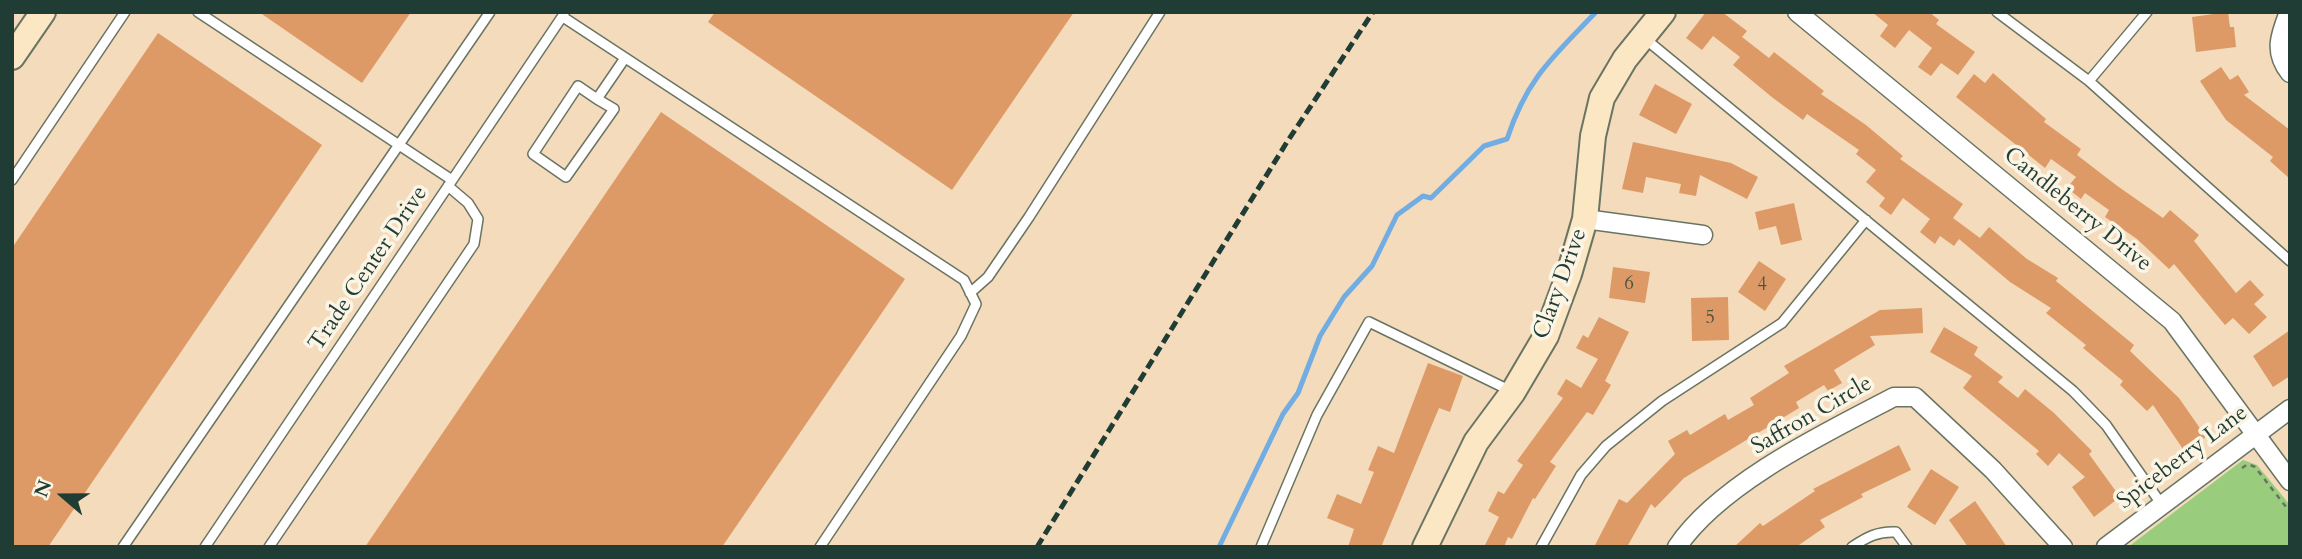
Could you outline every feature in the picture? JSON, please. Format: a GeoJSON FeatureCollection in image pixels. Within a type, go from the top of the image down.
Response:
{"type":"FeatureCollection","features":[{"type":"Feature","properties":{"kind":"street"},"geometry":{"type":"LineString","coordinates":[[12,57],[43,12]]}},
{"type":"Feature","properties":{"kind":"street","name":"Clary Drive"},"geometry":{"type":"LineString","coordinates":[[1425,547],[1476,442],[1513,392],[1546,336],[1569,274],[1585,219],[1593,136],[1602,98],[1625,59],[1663,12]]}},
{"type":"Feature","properties":{"kind":"street","name":"Candleberry Drive"},"geometry":{"type":"LineString","coordinates":[[1797,12],[2172,321],[2290,481]]}},
{"type":"Feature","properties":{"kind":"street"},"geometry":{"type":"LineString","coordinates":[[2289,12],[2277,41],[2283,64],[2290,73]]}},
{"type":"Feature","properties":{"kind":"street"},"geometry":{"type":"LineString","coordinates":[[1585,219],[1703,235]]}},
{"type":"Feature","properties":{"kind":"street","name":"Saffron Circle"},"geometry":{"type":"LineString","coordinates":[[1677,547],[1717,503],[1780,459],[1894,397],[1915,397],[1993,470],[2063,547]]}},
{"type":"Feature","properties":{"kind":"street","name":"Spiceberry Lane"},"geometry":{"type":"LineString","coordinates":[[2106,547],[2290,409]]}},
{"type":"Feature","properties":{"kind":"lane"},"geometry":{"type":"LineString","coordinates":[[12,180],[125,12]]}},
{"type":"Feature","properties":{"kind":"lane"},"geometry":{"type":"LineString","coordinates":[[198,12],[400,146],[450,183],[478,219],[474,244],[270,547]]}},
{"type":"Feature","properties":{"kind":"lane"},"geometry":{"type":"LineString","coordinates":[[123,547],[490,12]]}},
{"type":"Feature","properties":{"kind":"lane"},"geometry":{"type":"LineString","coordinates":[[970,293],[988,276],[1029,217],[1160,12]]}},
{"type":"Feature","properties":{"kind":"lane"},"geometry":{"type":"LineString","coordinates":[[1997,12],[2089,81],[2290,261]]}},
{"type":"Feature","properties":{"kind":"lane"},"geometry":{"type":"LineString","coordinates":[[2089,81],[2147,12]]}},
{"type":"Feature","properties":{"kind":"lane"},"geometry":{"type":"LineString","coordinates":[[564,14],[625,58],[964,280],[976,304],[961,336],[820,547]]}},
{"type":"Feature","properties":{"kind":"lane","name":"Trade Center Drive"},"geometry":{"type":"LineString","coordinates":[[205,547],[564,14]]}},
{"type":"Feature","properties":{"kind":"lane"},"geometry":{"type":"LineString","coordinates":[[1643,37],[2073,391],[2106,425],[2162,505]]}},
{"type":"Feature","properties":{"kind":"lane"},"geometry":{"type":"LineString","coordinates":[[597,99],[625,58]]}},
{"type":"Feature","properties":{"kind":"lane"},"geometry":{"type":"LineString","coordinates":[[578,86],[597,99],[614,109],[566,177],[533,154],[578,86]]}},
{"type":"Feature","properties":{"kind":"lane"},"geometry":{"type":"LineString","coordinates":[[1541,547],[1581,475],[1606,446],[1662,401],[1782,323],[1866,220]]}},
{"type":"Feature","properties":{"kind":"lane"},"geometry":{"type":"LineString","coordinates":[[1261,547],[1317,415],[1369,322],[1513,392]]}},
{"type":"Feature","properties":{"kind":"lane"},"geometry":{"type":"LineString","coordinates":[[1852,547],[1873,534],[1885,531],[1896,532],[1907,547]]}},
{"type":"Feature","properties":{"kind":"path"},"geometry":{"type":"LineString","coordinates":[[2232,475],[2248,464],[2252,466],[2290,512]]}},
{"type":"Feature","properties":{"kind":"green space"},"geometry":{"type":"Polygon","coordinates":[[[2243,460],[2257,465],[2290,505],[2290,547],[2128,547],[2243,460]]]}},
{"type":"Feature","properties":{"kind":"building"},"geometry":{"type":"Polygon","coordinates":[[[259,12],[411,12],[362,83],[259,12]]]}},
{"type":"Feature","properties":{"kind":"building"},"geometry":{"type":"Polygon","coordinates":[[[715,12],[1074,12],[952,190],[708,22],[715,12]]]}},
{"type":"Feature","properties":{"kind":"building"},"geometry":{"type":"Polygon","coordinates":[[[1706,12],[1722,12],[1747,31],[1742,37],[1769,58],[1774,52],[1824,91],[1821,94],[1866,125],[1903,156],[1900,159],[1963,204],[1953,218],[1980,238],[1989,227],[2027,259],[2058,278],[2056,281],[2134,345],[2130,351],[2179,398],[2206,437],[2185,452],[2153,405],[2147,411],[2120,385],[2123,381],[2083,348],[2086,345],[2046,313],[2051,308],[2010,282],[1959,239],[1954,246],[1940,236],[1935,244],[1920,232],[1930,219],[1903,198],[1891,215],[1879,206],[1885,198],[1866,182],[1876,170],[1856,154],[1859,150],[1807,114],[1803,120],[1773,98],[1733,65],[1740,57],[1713,36],[1702,50],[1686,38],[1706,12]]]}},
{"type":"Feature","properties":{"kind":"building"},"geometry":{"type":"Polygon","coordinates":[[[1872,12],[1929,12],[1939,20],[1936,24],[1975,52],[1958,75],[1941,63],[1931,76],[1918,67],[1932,48],[1909,30],[1895,48],[1880,36],[1888,25],[1872,12]]]}},
{"type":"Feature","properties":{"kind":"building"},"geometry":{"type":"Polygon","coordinates":[[[2228,12],[2230,27],[2234,27],[2236,47],[2196,52],[2192,17],[2228,12]]]}},
{"type":"Feature","properties":{"kind":"building"},"geometry":{"type":"Polygon","coordinates":[[[158,33],[322,145],[48,547],[12,547],[12,248],[158,33]]]}},
{"type":"Feature","properties":{"kind":"building"},"geometry":{"type":"Polygon","coordinates":[[[2221,67],[2230,80],[2238,75],[2249,92],[2244,95],[2290,130],[2290,179],[2270,161],[2273,157],[2226,120],[2200,81],[2221,67]]]}},
{"type":"Feature","properties":{"kind":"building"},"geometry":{"type":"Polygon","coordinates":[[[1993,73],[2046,119],[2044,122],[2081,149],[2077,155],[2163,218],[2170,210],[2199,235],[2194,241],[2236,293],[2250,280],[2264,295],[2254,304],[2267,317],[2249,334],[2233,318],[2225,325],[2174,264],[2169,269],[2137,239],[2105,217],[2109,210],[2085,193],[2081,199],[2067,188],[2076,177],[2051,159],[2045,168],[1956,97],[1974,74],[1985,83],[1993,73]]]}},
{"type":"Feature","properties":{"kind":"building"},"geometry":{"type":"Polygon","coordinates":[[[1655,84],[1692,104],[1676,134],[1639,115],[1655,84]]]}},
{"type":"Feature","properties":{"kind":"building"},"geometry":{"type":"Polygon","coordinates":[[[661,112],[905,279],[722,547],[365,547],[661,112]]]}},
{"type":"Feature","properties":{"kind":"building"},"geometry":{"type":"Polygon","coordinates":[[[1633,142],[1731,163],[1758,177],[1747,199],[1700,175],[1696,196],[1679,193],[1681,184],[1646,177],[1643,193],[1622,189],[1633,142]]]}},
{"type":"Feature","properties":{"kind":"building"},"geometry":{"type":"Polygon","coordinates":[[[1794,203],[1802,240],[1781,245],[1776,226],[1759,230],[1755,212],[1794,203]]]}},
{"type":"Feature","properties":{"kind":"building"},"geometry":{"type":"Polygon","coordinates":[[[1759,261],[1786,279],[1765,311],[1738,292],[1759,261]]]}},
{"type":"Feature","properties":{"kind":"building"},"geometry":{"type":"Polygon","coordinates":[[[1613,267],[1650,272],[1645,303],[1609,298],[1613,267]]]}},
{"type":"Feature","properties":{"kind":"building"},"geometry":{"type":"Polygon","coordinates":[[[1728,297],[1729,340],[1692,341],[1691,298],[1728,297]]]}},
{"type":"Feature","properties":{"kind":"building"},"geometry":{"type":"Polygon","coordinates":[[[1922,308],[1923,333],[1870,336],[1875,345],[1834,370],[1842,383],[1828,391],[1824,385],[1796,402],[1799,408],[1684,478],[1655,508],[1651,504],[1627,547],[1594,547],[1619,499],[1627,503],[1675,454],[1668,441],[1687,430],[1690,435],[1725,414],[1728,420],[1754,405],[1750,398],[1789,373],[1784,366],[1880,310],[1922,308]]]}},
{"type":"Feature","properties":{"kind":"building"},"geometry":{"type":"Polygon","coordinates":[[[1599,317],[1629,332],[1605,381],[1611,385],[1593,415],[1587,412],[1550,462],[1556,466],[1535,499],[1533,498],[1512,539],[1508,537],[1504,547],[1484,547],[1499,517],[1488,511],[1498,491],[1504,494],[1523,465],[1517,461],[1563,398],[1557,394],[1566,379],[1581,388],[1598,359],[1576,348],[1583,335],[1588,338],[1599,317]]]}},
{"type":"Feature","properties":{"kind":"building"},"geometry":{"type":"Polygon","coordinates":[[[1944,327],[1978,347],[1974,355],[2003,377],[1998,382],[2018,398],[2025,389],[2054,413],[2092,451],[2089,454],[2120,497],[2094,517],[2072,487],[2085,477],[2059,453],[2048,466],[2036,454],[2039,451],[1963,388],[1972,376],[1930,352],[1944,327]]]}},
{"type":"Feature","properties":{"kind":"building"},"geometry":{"type":"Polygon","coordinates":[[[2290,330],[2290,376],[2273,387],[2253,356],[2290,330]]]}},
{"type":"Feature","properties":{"kind":"building"},"geometry":{"type":"Polygon","coordinates":[[[1428,363],[1463,376],[1450,412],[1439,408],[1381,547],[1348,547],[1354,529],[1327,518],[1337,494],[1361,504],[1374,472],[1368,470],[1378,446],[1394,453],[1428,363]]]}},
{"type":"Feature","properties":{"kind":"building"},"geometry":{"type":"Polygon","coordinates":[[[1899,445],[1911,470],[1861,494],[1863,497],[1820,520],[1825,527],[1796,547],[1734,547],[1760,523],[1763,526],[1815,491],[1813,489],[1899,445]]]}},
{"type":"Feature","properties":{"kind":"building"},"geometry":{"type":"Polygon","coordinates":[[[1931,469],[1959,487],[1935,525],[1907,507],[1931,469]]]}},
{"type":"Feature","properties":{"kind":"building"},"geometry":{"type":"Polygon","coordinates":[[[1975,501],[2007,547],[1968,547],[1949,520],[1975,501]]]}},
{"type":"Feature","properties":{"kind":"waterway"},"geometry":{"type":"LineString","coordinates":[[1219,547],[1283,414],[1298,393],[1320,336],[1344,297],[1372,266],[1397,215],[1423,196],[1431,198],[1484,146],[1507,139],[1523,100],[1533,84],[1554,56],[1596,12]]}},
{"type":"Feature","properties":{"kind":"railway"},"geometry":{"type":"LineString","coordinates":[[1037,547],[1287,142],[1373,12]]}}]}
